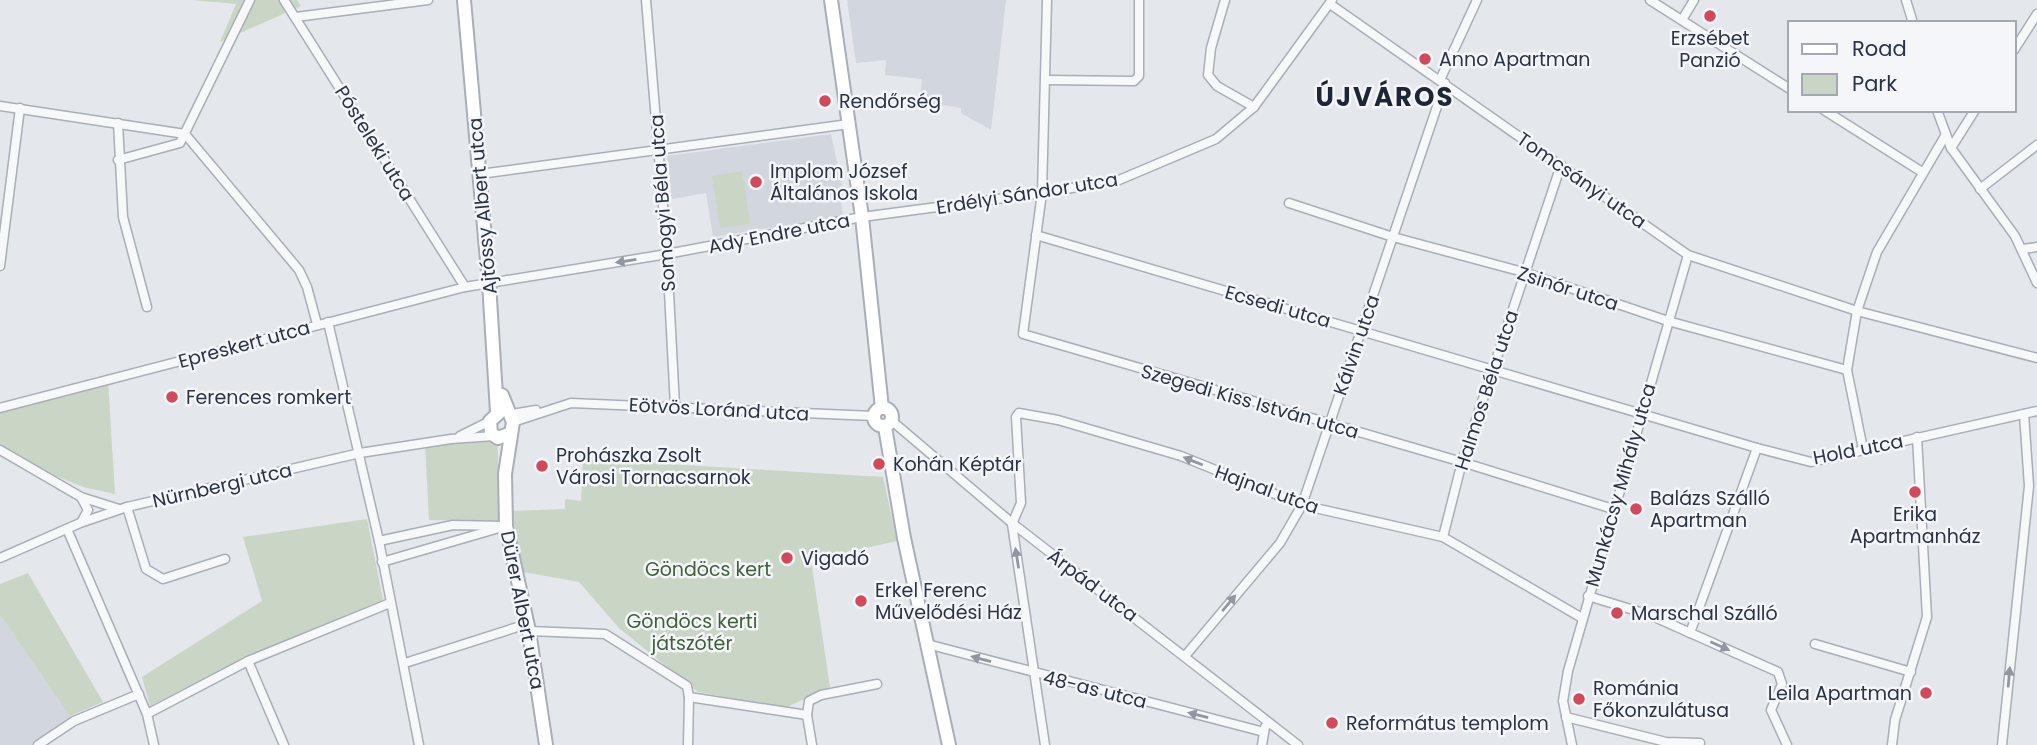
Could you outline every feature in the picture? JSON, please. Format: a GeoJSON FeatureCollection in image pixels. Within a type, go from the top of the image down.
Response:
{"type":"FeatureCollection","features":[{"type":"Feature","properties":{"kind":"street"},"geometry":{"type":"LineString","coordinates":[[118,160],[180,143],[250,0]]}},
{"type":"Feature","properties":{"kind":"street","name":"Pósteleki utca"},"geometry":{"type":"LineString","coordinates":[[284,0],[465,286]]}},
{"type":"Feature","properties":{"kind":"street"},"geometry":{"type":"LineString","coordinates":[[296,17],[428,0]]}},
{"type":"Feature","properties":{"kind":"street","name":"Ajtóssy Albert utca"},"geometry":{"type":"LineString","coordinates":[[464,0],[502,423]]}},
{"type":"Feature","properties":{"kind":"street","name":"Somogyi Béla utca"},"geometry":{"type":"LineString","coordinates":[[646,0],[667,254],[675,407]]}},
{"type":"Feature","properties":{"kind":"street"},"geometry":{"type":"LineString","coordinates":[[831,0],[862,217],[877,424],[890,427],[904,538],[949,745]]}},
{"type":"Feature","properties":{"kind":"street","name":"Szegedi Kiss István utca"},"geometry":{"type":"LineString","coordinates":[[1047,0],[1042,194],[1023,334],[1462,462],[1613,509]]}},
{"type":"Feature","properties":{"kind":"street"},"geometry":{"type":"LineString","coordinates":[[1047,80],[1134,81],[1139,76],[1139,0]]}},
{"type":"Feature","properties":{"kind":"street"},"geometry":{"type":"LineString","coordinates":[[1225,0],[1211,48],[1208,75],[1217,86],[1254,107]]}},
{"type":"Feature","properties":{"kind":"street","name":"Kálvin utca"},"geometry":{"type":"LineString","coordinates":[[1185,656],[1280,543],[1302,505],[1443,81],[1477,0]]}},
{"type":"Feature","properties":{"kind":"street"},"geometry":{"type":"LineString","coordinates":[[1650,0],[1788,88]]}},
{"type":"Feature","properties":{"kind":"street"},"geometry":{"type":"LineString","coordinates":[[1682,20],[1694,0]]}},
{"type":"Feature","properties":{"kind":"street"},"geometry":{"type":"LineString","coordinates":[[1906,0],[1912,21]]}},
{"type":"Feature","properties":{"kind":"street","name":"Erdélyi Sándor utca"},"geometry":{"type":"LineString","coordinates":[[862,217],[1042,194],[1119,180],[1181,156],[1216,139],[1254,107],[1331,2]]}},
{"type":"Feature","properties":{"kind":"street","name":"Tomcsányi utca"},"geometry":{"type":"LineString","coordinates":[[1331,2],[1688,255],[1857,311],[2037,358]]}},
{"type":"Feature","properties":{"kind":"street"},"geometry":{"type":"LineString","coordinates":[[2016,47],[2037,14]]}},
{"type":"Feature","properties":{"kind":"street"},"geometry":{"type":"LineString","coordinates":[[0,106],[186,134],[299,270],[307,287],[317,324]]}},
{"type":"Feature","properties":{"kind":"street"},"geometry":{"type":"LineString","coordinates":[[0,266],[20,108]]}},
{"type":"Feature","properties":{"kind":"street"},"geometry":{"type":"LineString","coordinates":[[1827,112],[1922,172]]}},
{"type":"Feature","properties":{"kind":"street"},"geometry":{"type":"LineString","coordinates":[[1938,112],[1951,148],[2023,249],[2037,283]]}},
{"type":"Feature","properties":{"kind":"street"},"geometry":{"type":"LineString","coordinates":[[1951,148],[1974,112]]}},
{"type":"Feature","properties":{"kind":"street"},"geometry":{"type":"LineString","coordinates":[[118,123],[123,218],[147,307]]}},
{"type":"Feature","properties":{"kind":"street"},"geometry":{"type":"LineString","coordinates":[[480,174],[849,124]]}},
{"type":"Feature","properties":{"kind":"street"},"geometry":{"type":"LineString","coordinates":[[1863,449],[1847,370],[1857,311],[1877,252],[1945,136]]}},
{"type":"Feature","properties":{"kind":"street"},"geometry":{"type":"LineString","coordinates":[[1980,189],[2037,145]]}},
{"type":"Feature","properties":{"kind":"street","name":"Halmos Béla utca"},"geometry":{"type":"LineString","coordinates":[[1443,537],[1462,462],[1495,368],[1523,272],[1561,165]]}},
{"type":"Feature","properties":{"kind":"street","name":"Zsinór utca"},"geometry":{"type":"LineString","coordinates":[[1289,204],[1393,237],[1523,272],[1668,321],[1847,370]]}},
{"type":"Feature","properties":{"kind":"street","name":"Ady Endre utca"},"geometry":{"type":"LineString","coordinates":[[489,283],[667,254],[862,217]]}},
{"type":"Feature","properties":{"kind":"street","name":"Ecsedi utca"},"geometry":{"type":"LineString","coordinates":[[1036,235],[1641,412]]}},
{"type":"Feature","properties":{"kind":"street"},"geometry":{"type":"LineString","coordinates":[[2023,249],[2037,247]]}},
{"type":"Feature","properties":{"kind":"street","name":"Munkácsy Mihály utca"},"geometry":{"type":"LineString","coordinates":[[1572,745],[1563,701],[1582,618],[1688,255]]}},
{"type":"Feature","properties":{"kind":"street","name":"Epreskert utca"},"geometry":{"type":"LineString","coordinates":[[0,408],[465,286],[489,283]]}},
{"type":"Feature","properties":{"kind":"street"},"geometry":{"type":"LineString","coordinates":[[328,322],[380,541],[419,745]]}},
{"type":"Feature","properties":{"kind":"street","name":"Eötvös Loránd utca"},"geometry":{"type":"LineString","coordinates":[[502,423],[571,403],[878,412]]}},
{"type":"Feature","properties":{"kind":"street","name":"Hold utca"},"geometry":{"type":"LineString","coordinates":[[1641,412],[1811,462],[2037,411]]}},
{"type":"Feature","properties":{"kind":"street","name":"Hajnal utca"},"geometry":{"type":"LineString","coordinates":[[1012,523],[1021,503],[1016,417],[1020,413],[1181,456],[1302,505],[1443,537],[1582,618]]}},
{"type":"Feature","properties":{"kind":"street"},"geometry":{"type":"LineString","coordinates":[[2002,745],[2029,486],[2024,414]]}},
{"type":"Feature","properties":{"kind":"street","name":"Nürnbergi utca"},"geometry":{"type":"LineString","coordinates":[[451,439],[502,423]]}},
{"type":"Feature","properties":{"kind":"street","name":"Nürnbergi utca"},"geometry":{"type":"LineString","coordinates":[[0,558],[67,528],[123,508],[360,453],[451,439],[502,423]]}},
{"type":"Feature","properties":{"kind":"street","name":"Dürer Albert utca"},"geometry":{"type":"LineString","coordinates":[[502,423],[506,526],[528,628],[546,745]]}},
{"type":"Feature","properties":{"kind":"street","name":"Árpád utca"},"geometry":{"type":"LineString","coordinates":[[890,427],[1297,745]]}},
{"type":"Feature","properties":{"kind":"street"},"geometry":{"type":"LineString","coordinates":[[1892,745],[1895,720],[1927,617],[1917,437]]}},
{"type":"Feature","properties":{"kind":"street"},"geometry":{"type":"LineString","coordinates":[[1690,633],[1757,448]]}},
{"type":"Feature","properties":{"kind":"street"},"geometry":{"type":"LineString","coordinates":[[0,450],[81,496],[123,508],[146,569],[163,579],[225,559]]}},
{"type":"Feature","properties":{"kind":"street"},"geometry":{"type":"LineString","coordinates":[[80,523],[88,512],[81,496]]}},
{"type":"Feature","properties":{"kind":"street"},"geometry":{"type":"LineString","coordinates":[[1012,523],[1045,745]]}},
{"type":"Feature","properties":{"kind":"street"},"geometry":{"type":"LineString","coordinates":[[380,541],[453,525],[506,526]]}},
{"type":"Feature","properties":{"kind":"street"},"geometry":{"type":"LineString","coordinates":[[382,562],[506,526]]}},
{"type":"Feature","properties":{"kind":"street"},"geometry":{"type":"LineString","coordinates":[[67,528],[139,694],[154,745]]}},
{"type":"Feature","properties":{"kind":"street"},"geometry":{"type":"LineString","coordinates":[[1588,596],[1650,615],[1778,672],[1782,684],[1771,710],[1787,745]]}},
{"type":"Feature","properties":{"kind":"street"},"geometry":{"type":"LineString","coordinates":[[147,714],[248,661],[390,603]]}},
{"type":"Feature","properties":{"kind":"street"},"geometry":{"type":"LineString","coordinates":[[405,663],[528,628],[605,634],[687,686],[688,745]]}},
{"type":"Feature","properties":{"kind":"street","name":"48-as utca"},"geometry":{"type":"LineString","coordinates":[[927,644],[1264,732]]}},
{"type":"Feature","properties":{"kind":"street"},"geometry":{"type":"LineString","coordinates":[[1815,644],[1911,672]]}},
{"type":"Feature","properties":{"kind":"street"},"geometry":{"type":"LineString","coordinates":[[248,661],[284,745]]}},
{"type":"Feature","properties":{"kind":"street"},"geometry":{"type":"LineString","coordinates":[[812,745],[807,715],[809,701],[821,695],[877,684]]}},
{"type":"Feature","properties":{"kind":"street"},"geometry":{"type":"LineString","coordinates":[[38,745],[74,721],[139,694]]}},
{"type":"Feature","properties":{"kind":"street"},"geometry":{"type":"LineString","coordinates":[[689,697],[807,715]]}},
{"type":"Feature","properties":{"kind":"street"},"geometry":{"type":"LineString","coordinates":[[1566,717],[1665,742],[1700,743]]}},
{"type":"Feature","properties":{"kind":"street"},"geometry":{"type":"LineString","coordinates":[[1262,745],[1266,719]]}},
{"type":"Feature","properties":{"kind":"shaded area"},"geometry":{"type":"Polygon","coordinates":[[[847,0],[1006,0],[991,130],[961,113],[961,108],[920,101],[922,79],[885,75],[886,60],[856,63],[847,0]]]}},
{"type":"Feature","properties":{"kind":"shaded area","name":"Implom József Általános Iskola"},"geometry":{"type":"Polygon","coordinates":[[[831,134],[842,186],[839,187],[843,216],[713,237],[706,193],[672,199],[667,156],[831,134]]]}},
{"type":"Feature","properties":{"kind":"shaded area"},"geometry":{"type":"Polygon","coordinates":[[[0,615],[71,717],[32,745],[0,745],[0,615]]]}},
{"type":"Feature","properties":{"kind":"green space"},"geometry":{"type":"Polygon","coordinates":[[[192,0],[297,0],[301,6],[220,42],[236,4],[192,0]]]}},
{"type":"Feature","properties":{"kind":"green space"},"geometry":{"type":"Polygon","coordinates":[[[742,171],[750,224],[720,228],[712,176],[742,171]]]}},
{"type":"Feature","properties":{"kind":"green space"},"geometry":{"type":"Polygon","coordinates":[[[108,380],[115,494],[83,487],[0,453],[0,408],[108,380]]]}},
{"type":"Feature","properties":{"kind":"green space"},"geometry":{"type":"Polygon","coordinates":[[[489,431],[497,441],[502,521],[429,520],[425,444],[489,431]]]}},
{"type":"Feature","properties":{"kind":"green space","name":"Göndöcs kert"},"geometry":{"type":"Polygon","coordinates":[[[583,459],[883,477],[897,541],[811,560],[830,687],[785,708],[698,692],[619,628],[579,582],[523,572],[512,511],[565,509],[565,499],[581,501],[583,459]]]}},
{"type":"Feature","properties":{"kind":"green space"},"geometry":{"type":"Polygon","coordinates":[[[367,519],[383,600],[241,659],[150,706],[142,677],[262,601],[243,537],[367,519]]]}},
{"type":"Feature","properties":{"kind":"green space"},"geometry":{"type":"Polygon","coordinates":[[[28,573],[103,702],[70,716],[0,615],[0,584],[28,573]]]}},
{"type":"Feature","properties":{"kind":"place","name":"Erzsébet Panzió"},"geometry":{"type":"Point","coordinates":[1710,16]}},
{"type":"Feature","properties":{"kind":"place","name":"Anno Apartman"},"geometry":{"type":"Point","coordinates":[1425,59]}},
{"type":"Feature","properties":{"kind":"place","name":"Rendőrség"},"geometry":{"type":"Point","coordinates":[825,101]}},
{"type":"Feature","properties":{"kind":"place","name":"Implom József Általános Iskola"},"geometry":{"type":"Point","coordinates":[756,182]}},
{"type":"Feature","properties":{"kind":"place","name":"Ferences romkert"},"geometry":{"type":"Point","coordinates":[172,397]}},
{"type":"Feature","properties":{"kind":"place","name":"Kohán Képtár"},"geometry":{"type":"Point","coordinates":[879,464]}},
{"type":"Feature","properties":{"kind":"place","name":"Prohászka Zsolt Városi Tornacsarnok"},"geometry":{"type":"Point","coordinates":[542,466]}},
{"type":"Feature","properties":{"kind":"place","name":"Erika Apartmanház"},"geometry":{"type":"Point","coordinates":[1915,492]}},
{"type":"Feature","properties":{"kind":"place","name":"Balázs Szálló Apartman"},"geometry":{"type":"Point","coordinates":[1636,509]}},
{"type":"Feature","properties":{"kind":"place","name":"Vigadó"},"geometry":{"type":"Point","coordinates":[787,558]}},
{"type":"Feature","properties":{"kind":"place","name":"Erkel Ferenc Művelődési Ház"},"geometry":{"type":"Point","coordinates":[861,601]}},
{"type":"Feature","properties":{"kind":"place","name":"Marschal Szálló"},"geometry":{"type":"Point","coordinates":[1617,613]}},
{"type":"Feature","properties":{"kind":"place","name":"Leila Apartman"},"geometry":{"type":"Point","coordinates":[1926,693]}},
{"type":"Feature","properties":{"kind":"place","name":"Románia Főkonzulátusa"},"geometry":{"type":"Point","coordinates":[1579,699]}},
{"type":"Feature","properties":{"kind":"place","name":"Református templom"},"geometry":{"type":"Point","coordinates":[1332,723]}},
{"type":"Feature","properties":{"kind":"district","name":"ÚJVÁROS"},"geometry":{"type":"Point","coordinates":[1385,97]}},
{"type":"Feature","properties":{"kind":"park label","name":"Göndöcs kerti játszótér"},"geometry":{"type":"Point","coordinates":[692,632]}}]}
